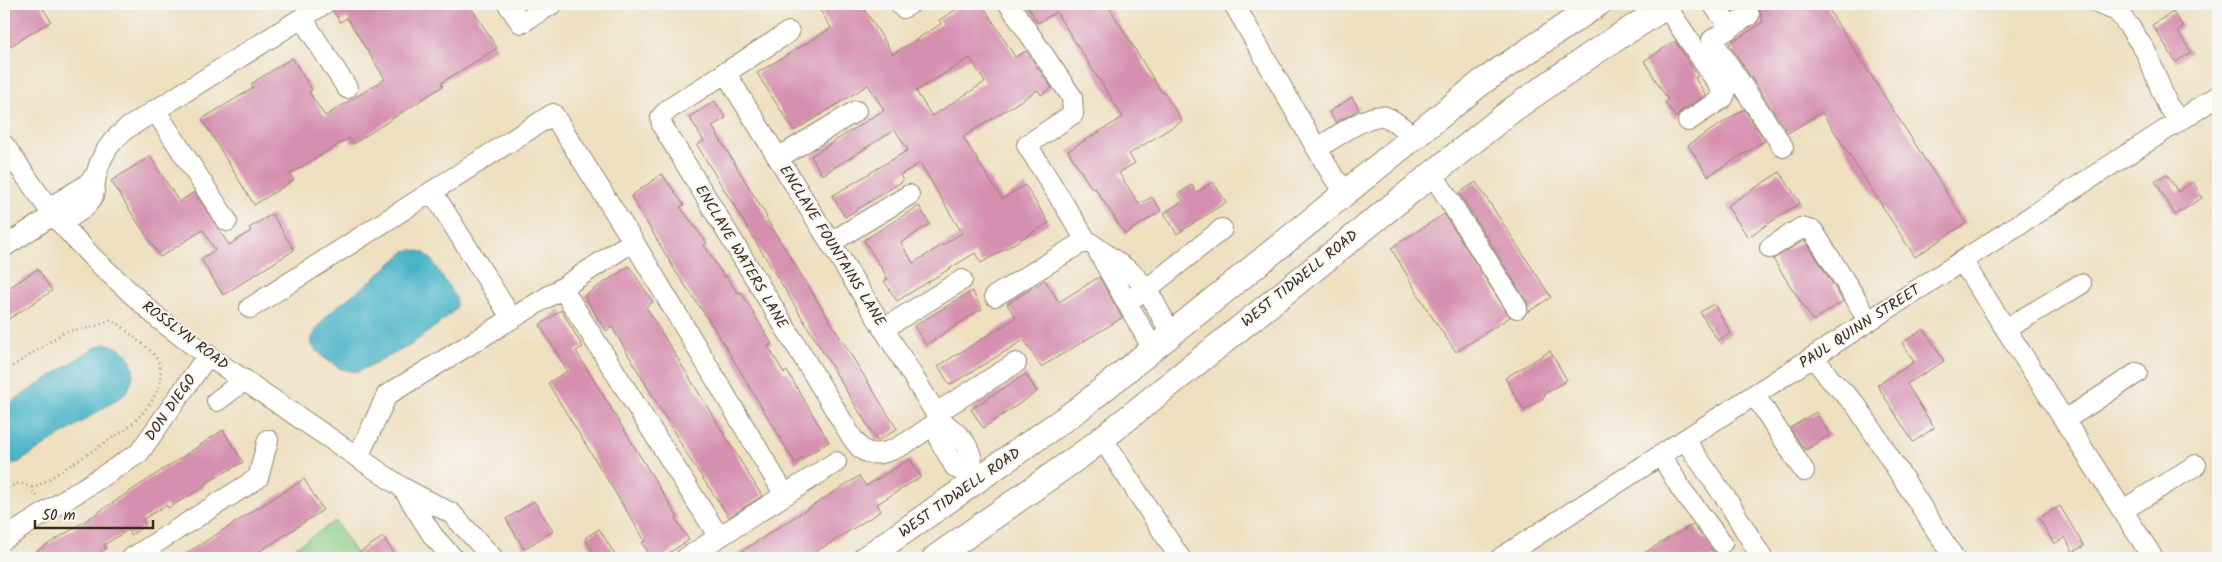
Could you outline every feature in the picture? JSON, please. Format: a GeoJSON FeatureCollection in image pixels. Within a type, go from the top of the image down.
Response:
{"type":"FeatureCollection","features":[{"type":"Feature","properties":{"kind":"main road","name":"WEST TIDWELL ROAD"},"geometry":{"type":"LineString","coordinates":[[866,558],[974,479],[1080,408],[1482,82],[1598,4]]}},
{"type":"Feature","properties":{"kind":"main road","name":"WEST TIDWELL ROAD"},"geometry":{"type":"LineString","coordinates":[[935,558],[1011,506],[1102,438],[1512,110],[1595,52],[1668,5]]}},
{"type":"Feature","properties":{"kind":"main road"},"geometry":{"type":"LineString","coordinates":[[1575,18],[1595,52]]}},
{"type":"Feature","properties":{"kind":"main road"},"geometry":{"type":"LineString","coordinates":[[1347,191],[1371,222]]}},
{"type":"Feature","properties":{"kind":"street"},"geometry":{"type":"LineString","coordinates":[[4,247],[54,216],[96,175],[102,156],[110,142],[126,129],[324,4]]}},
{"type":"Feature","properties":{"kind":"street"},"geometry":{"type":"LineString","coordinates":[[508,4],[521,23],[552,4]]}},
{"type":"Feature","properties":{"kind":"street"},"geometry":{"type":"LineString","coordinates":[[900,4],[903,8],[910,4]]}},
{"type":"Feature","properties":{"kind":"street"},"geometry":{"type":"LineString","coordinates":[[1009,4],[1072,96],[1073,114],[1027,145],[1126,302],[1162,341]]}},
{"type":"Feature","properties":{"kind":"street"},"geometry":{"type":"LineString","coordinates":[[1234,4],[1334,178],[1347,191]]}},
{"type":"Feature","properties":{"kind":"street"},"geometry":{"type":"LineString","coordinates":[[1713,4],[1730,28]]}},
{"type":"Feature","properties":{"kind":"street"},"geometry":{"type":"LineString","coordinates":[[2099,4],[2117,11],[2129,26],[2146,52],[2160,90],[2178,122]]}},
{"type":"Feature","properties":{"kind":"street"},"geometry":{"type":"LineString","coordinates":[[1668,5],[1725,94],[1723,98],[1688,121]]}},
{"type":"Feature","properties":{"kind":"street"},"geometry":{"type":"LineString","coordinates":[[1749,15],[1712,40],[1782,147]]}},
{"type":"Feature","properties":{"kind":"street"},"geometry":{"type":"LineString","coordinates":[[302,18],[347,88]]}},
{"type":"Feature","properties":{"kind":"street","name":"ENCLAVE WATERS LANE"},"geometry":{"type":"LineString","coordinates":[[789,32],[669,109],[661,117],[662,125],[853,439],[863,450],[876,454],[888,454],[938,417]]}},
{"type":"Feature","properties":{"kind":"street","name":"ENCLAVE FOUNTAINS LANE"},"geometry":{"type":"LineString","coordinates":[[724,72],[938,417],[940,441],[956,450],[955,467],[974,479]]}},
{"type":"Feature","properties":{"kind":"street","name":"PAUL QUINN STREET"},"geometry":{"type":"LineString","coordinates":[[1501,558],[2218,96]]}},
{"type":"Feature","properties":{"kind":"street"},"geometry":{"type":"LineString","coordinates":[[154,110],[227,221]]}},
{"type":"Feature","properties":{"kind":"street"},"geometry":{"type":"LineString","coordinates":[[778,158],[856,112]]}},
{"type":"Feature","properties":{"kind":"street"},"geometry":{"type":"LineString","coordinates":[[250,308],[553,114],[633,241],[785,495]]}},
{"type":"Feature","properties":{"kind":"street"},"geometry":{"type":"LineString","coordinates":[[1317,149],[1362,122],[1374,117],[1384,116],[1396,122],[1414,138]]}},
{"type":"Feature","properties":{"kind":"street","name":"ROSSLYN ROAD"},"geometry":{"type":"LineString","coordinates":[[4,145],[54,216],[93,258],[159,319],[208,355],[403,488],[450,513],[493,558]]}},
{"type":"Feature","properties":{"kind":"street"},"geometry":{"type":"LineString","coordinates":[[1432,173],[1517,308]]}},
{"type":"Feature","properties":{"kind":"street"},"geometry":{"type":"LineString","coordinates":[[432,191],[512,319]]}},
{"type":"Feature","properties":{"kind":"street"},"geometry":{"type":"LineString","coordinates":[[830,243],[909,195]]}},
{"type":"Feature","properties":{"kind":"street"},"geometry":{"type":"LineString","coordinates":[[1770,248],[1801,228],[1813,231],[1856,299],[1868,322]]}},
{"type":"Feature","properties":{"kind":"street"},"geometry":{"type":"LineString","coordinates":[[1126,302],[1146,289],[1222,229]]}},
{"type":"Feature","properties":{"kind":"street"},"geometry":{"type":"LineString","coordinates":[[358,457],[387,395],[562,288],[633,241]]}},
{"type":"Feature","properties":{"kind":"street"},"geometry":{"type":"LineString","coordinates":[[1092,246],[1121,263],[1146,289],[1162,341]]}},
{"type":"Feature","properties":{"kind":"street"},"geometry":{"type":"LineString","coordinates":[[995,296],[1092,246]]}},
{"type":"Feature","properties":{"kind":"street"},"geometry":{"type":"LineString","coordinates":[[1962,261],[2153,558]]}},
{"type":"Feature","properties":{"kind":"street"},"geometry":{"type":"LineString","coordinates":[[883,329],[962,280]]}},
{"type":"Feature","properties":{"kind":"street"},"geometry":{"type":"LineString","coordinates":[[2006,329],[2081,284]]}},
{"type":"Feature","properties":{"kind":"street"},"geometry":{"type":"LineString","coordinates":[[562,288],[719,537]]}},
{"type":"Feature","properties":{"kind":"street","name":"DON DIEGO"},"geometry":{"type":"LineString","coordinates":[[4,539],[139,453],[208,355]]}},
{"type":"Feature","properties":{"kind":"street"},"geometry":{"type":"LineString","coordinates":[[1814,357],[1830,379],[1856,405],[1954,558]]}},
{"type":"Feature","properties":{"kind":"street"},"geometry":{"type":"LineString","coordinates":[[938,417],[1016,363]]}},
{"type":"Feature","properties":{"kind":"street"},"geometry":{"type":"LineString","coordinates":[[2065,420],[2137,373]]}},
{"type":"Feature","properties":{"kind":"street"},"geometry":{"type":"LineString","coordinates":[[217,401],[245,380]]}},
{"type":"Feature","properties":{"kind":"street"},"geometry":{"type":"LineString","coordinates":[[1755,395],[1804,472]]}},
{"type":"Feature","properties":{"kind":"street"},"geometry":{"type":"LineString","coordinates":[[1102,438],[1180,558]]}},
{"type":"Feature","properties":{"kind":"street"},"geometry":{"type":"LineString","coordinates":[[132,558],[258,478],[268,440]]}},
{"type":"Feature","properties":{"kind":"street"},"geometry":{"type":"LineString","coordinates":[[1685,440],[1729,503],[1762,558]]}},
{"type":"Feature","properties":{"kind":"street"},"geometry":{"type":"LineString","coordinates":[[1661,455],[1681,489],[1722,543]]}},
{"type":"Feature","properties":{"kind":"street"},"geometry":{"type":"LineString","coordinates":[[686,558],[836,462]]}},
{"type":"Feature","properties":{"kind":"street"},"geometry":{"type":"LineString","coordinates":[[2123,510],[2196,465]]}},
{"type":"Feature","properties":{"kind":"street","name":"ROSSLYN ROAD"},"geometry":{"type":"LineString","coordinates":[[403,488],[433,536],[453,558]]}},
{"type":"Feature","properties":{"kind":"path"},"geometry":{"type":"LineString","coordinates":[[4,372],[66,331],[91,328],[110,320],[149,351],[159,362],[161,370],[157,390],[153,398],[125,430],[38,486],[32,487],[19,483],[4,489]]}},
{"type":"Feature","properties":{"kind":"green space"},"geometry":{"type":"Polygon","coordinates":[[[335,521],[359,558],[279,558],[335,521]]]}},
{"type":"Feature","properties":{"kind":"water"},"geometry":{"type":"Polygon","coordinates":[[[405,251],[423,252],[430,258],[456,298],[456,308],[444,320],[409,346],[357,372],[341,369],[324,358],[313,347],[311,341],[321,323],[343,302],[405,251]]]}},
{"type":"Feature","properties":{"kind":"water"},"geometry":{"type":"Polygon","coordinates":[[[106,344],[123,351],[132,363],[132,378],[124,395],[19,462],[12,464],[8,459],[4,446],[4,407],[94,348],[106,344]]]}},
{"type":"Feature","properties":{"kind":"building"},"geometry":{"type":"Polygon","coordinates":[[[9,4],[40,4],[51,21],[4,50],[4,7],[9,4]]]}},
{"type":"Feature","properties":{"kind":"building"},"geometry":{"type":"Polygon","coordinates":[[[340,4],[469,4],[497,48],[441,83],[443,86],[353,144],[349,138],[290,174],[294,180],[254,205],[202,119],[253,88],[251,84],[292,58],[312,90],[309,92],[325,116],[385,79],[347,18],[340,22],[333,11],[340,4]]]}},
{"type":"Feature","properties":{"kind":"building"},"geometry":{"type":"Polygon","coordinates":[[[816,4],[861,4],[893,54],[941,24],[939,20],[965,4],[982,4],[1015,57],[1026,51],[1052,88],[1041,95],[1038,90],[963,137],[1002,199],[1025,185],[1049,223],[981,263],[975,253],[897,301],[884,281],[888,279],[864,240],[919,206],[930,224],[901,243],[913,263],[962,233],[920,163],[900,175],[903,181],[845,217],[832,196],[908,150],[895,130],[822,175],[811,156],[884,110],[868,85],[794,131],[757,73],[831,28],[816,4]],[[970,58],[916,91],[932,116],[985,82],[970,58]]]}},
{"type":"Feature","properties":{"kind":"building"},"geometry":{"type":"Polygon","coordinates":[[[1026,4],[1107,4],[1162,93],[1164,92],[1182,121],[1129,154],[1135,163],[1119,173],[1139,204],[1152,197],[1161,211],[1125,234],[1095,188],[1092,189],[1068,151],[1123,117],[1056,12],[1038,23],[1026,4]]]}},
{"type":"Feature","properties":{"kind":"building"},"geometry":{"type":"Polygon","coordinates":[[[1752,4],[1825,4],[1966,223],[1915,257],[1822,112],[1788,133],[1729,44],[1763,22],[1759,9],[1752,4]]]}},
{"type":"Feature","properties":{"kind":"building"},"geometry":{"type":"Polygon","coordinates":[[[2173,12],[2183,27],[2177,31],[2191,52],[2176,62],[2152,25],[2173,12]]]}},
{"type":"Feature","properties":{"kind":"building"},"geometry":{"type":"Polygon","coordinates":[[[1675,41],[1698,76],[1695,78],[1706,95],[1681,111],[1676,118],[1665,102],[1668,100],[1644,61],[1675,41]]]}},
{"type":"Feature","properties":{"kind":"building"},"geometry":{"type":"Polygon","coordinates":[[[1352,97],[1359,109],[1336,123],[1329,112],[1352,97]]]}},
{"type":"Feature","properties":{"kind":"building"},"geometry":{"type":"Polygon","coordinates":[[[715,101],[726,118],[712,126],[766,218],[897,429],[877,441],[697,145],[704,141],[689,117],[715,101]]]}},
{"type":"Feature","properties":{"kind":"building"},"geometry":{"type":"Polygon","coordinates":[[[1744,109],[1765,141],[1708,176],[1688,145],[1744,109]]]}},
{"type":"Feature","properties":{"kind":"building"},"geometry":{"type":"Polygon","coordinates":[[[150,156],[179,202],[194,192],[229,245],[251,231],[249,228],[272,214],[294,250],[223,295],[201,259],[215,250],[203,230],[160,257],[111,181],[150,156]]]}},
{"type":"Feature","properties":{"kind":"building"},"geometry":{"type":"Polygon","coordinates":[[[1780,172],[1800,203],[1748,237],[1727,206],[1780,172]]]}},
{"type":"Feature","properties":{"kind":"building"},"geometry":{"type":"Polygon","coordinates":[[[662,174],[684,205],[680,207],[707,243],[704,245],[724,277],[726,276],[738,293],[741,292],[772,344],[768,346],[784,373],[787,371],[829,442],[795,463],[718,334],[676,272],[631,196],[662,174]]]}},
{"type":"Feature","properties":{"kind":"building"},"geometry":{"type":"Polygon","coordinates":[[[2167,174],[2178,192],[2193,182],[2202,198],[2175,215],[2155,181],[2167,174]]]}},
{"type":"Feature","properties":{"kind":"building"},"geometry":{"type":"Polygon","coordinates":[[[1213,182],[1226,202],[1177,234],[1164,213],[1183,201],[1178,194],[1192,185],[1196,193],[1213,182]]]}},
{"type":"Feature","properties":{"kind":"building"},"geometry":{"type":"Polygon","coordinates":[[[1476,182],[1551,297],[1528,312],[1527,302],[1459,193],[1476,182]]]}},
{"type":"Feature","properties":{"kind":"building"},"geometry":{"type":"Polygon","coordinates":[[[1444,214],[1510,317],[1456,352],[1428,311],[1391,248],[1444,214]]]}},
{"type":"Feature","properties":{"kind":"building"},"geometry":{"type":"Polygon","coordinates":[[[1806,241],[1843,301],[1813,321],[1773,259],[1806,241]]]}},
{"type":"Feature","properties":{"kind":"building"},"geometry":{"type":"Polygon","coordinates":[[[629,266],[653,302],[646,307],[762,496],[729,517],[691,461],[612,327],[606,331],[584,296],[629,266]]]}},
{"type":"Feature","properties":{"kind":"building"},"geometry":{"type":"Polygon","coordinates":[[[38,269],[52,291],[4,322],[4,291],[38,269]]]}},
{"type":"Feature","properties":{"kind":"building"},"geometry":{"type":"Polygon","coordinates":[[[1099,277],[1122,318],[1041,367],[1024,340],[950,385],[938,366],[1016,318],[1007,304],[1045,280],[1059,302],[1099,277]]]}},
{"type":"Feature","properties":{"kind":"building"},"geometry":{"type":"Polygon","coordinates":[[[972,291],[982,309],[926,345],[914,326],[972,291]]]}},
{"type":"Feature","properties":{"kind":"building"},"geometry":{"type":"Polygon","coordinates":[[[1714,304],[1731,333],[1718,341],[1700,312],[1714,304]]]}},
{"type":"Feature","properties":{"kind":"building"},"geometry":{"type":"Polygon","coordinates":[[[561,310],[583,347],[576,351],[678,518],[676,519],[689,540],[661,558],[652,558],[642,543],[645,541],[548,383],[567,371],[540,325],[561,310]]]}},
{"type":"Feature","properties":{"kind":"building"},"geometry":{"type":"Polygon","coordinates":[[[1924,329],[1944,361],[1907,384],[1934,428],[1913,442],[1877,385],[1914,362],[1902,343],[1924,329]]]}},
{"type":"Feature","properties":{"kind":"building"},"geometry":{"type":"Polygon","coordinates":[[[1550,351],[1567,380],[1544,394],[1545,397],[1524,410],[1505,378],[1550,351]]]}},
{"type":"Feature","properties":{"kind":"building"},"geometry":{"type":"Polygon","coordinates":[[[1026,374],[1037,392],[983,428],[971,409],[1026,374]]]}},
{"type":"Feature","properties":{"kind":"building"},"geometry":{"type":"Polygon","coordinates":[[[1816,412],[1830,435],[1805,450],[1790,428],[1816,412]]]}},
{"type":"Feature","properties":{"kind":"building"},"geometry":{"type":"Polygon","coordinates":[[[223,430],[243,462],[203,485],[204,487],[189,496],[168,508],[166,505],[142,520],[146,525],[131,535],[128,530],[104,545],[106,549],[92,558],[25,558],[73,529],[223,430]]]}},
{"type":"Feature","properties":{"kind":"building"},"geometry":{"type":"Polygon","coordinates":[[[910,459],[921,477],[877,504],[881,511],[804,558],[731,558],[859,476],[866,486],[910,459]]]}},
{"type":"Feature","properties":{"kind":"building"},"geometry":{"type":"Polygon","coordinates":[[[304,479],[323,510],[268,546],[248,558],[179,558],[304,479]]]}},
{"type":"Feature","properties":{"kind":"building"},"geometry":{"type":"Polygon","coordinates":[[[534,501],[553,531],[524,549],[506,519],[534,501]]]}},
{"type":"Feature","properties":{"kind":"building"},"geometry":{"type":"Polygon","coordinates":[[[2060,506],[2084,546],[2073,552],[2065,537],[2054,544],[2039,518],[2060,506]]]}},
{"type":"Feature","properties":{"kind":"building"},"geometry":{"type":"Polygon","coordinates":[[[1693,525],[1718,558],[1636,558],[1672,536],[1693,525]]]}},
{"type":"Feature","properties":{"kind":"building"},"geometry":{"type":"Polygon","coordinates":[[[599,529],[617,558],[597,558],[585,538],[599,529]]]}},
{"type":"Feature","properties":{"kind":"building"},"geometry":{"type":"Polygon","coordinates":[[[383,537],[397,558],[351,558],[383,537]]]}}]}
